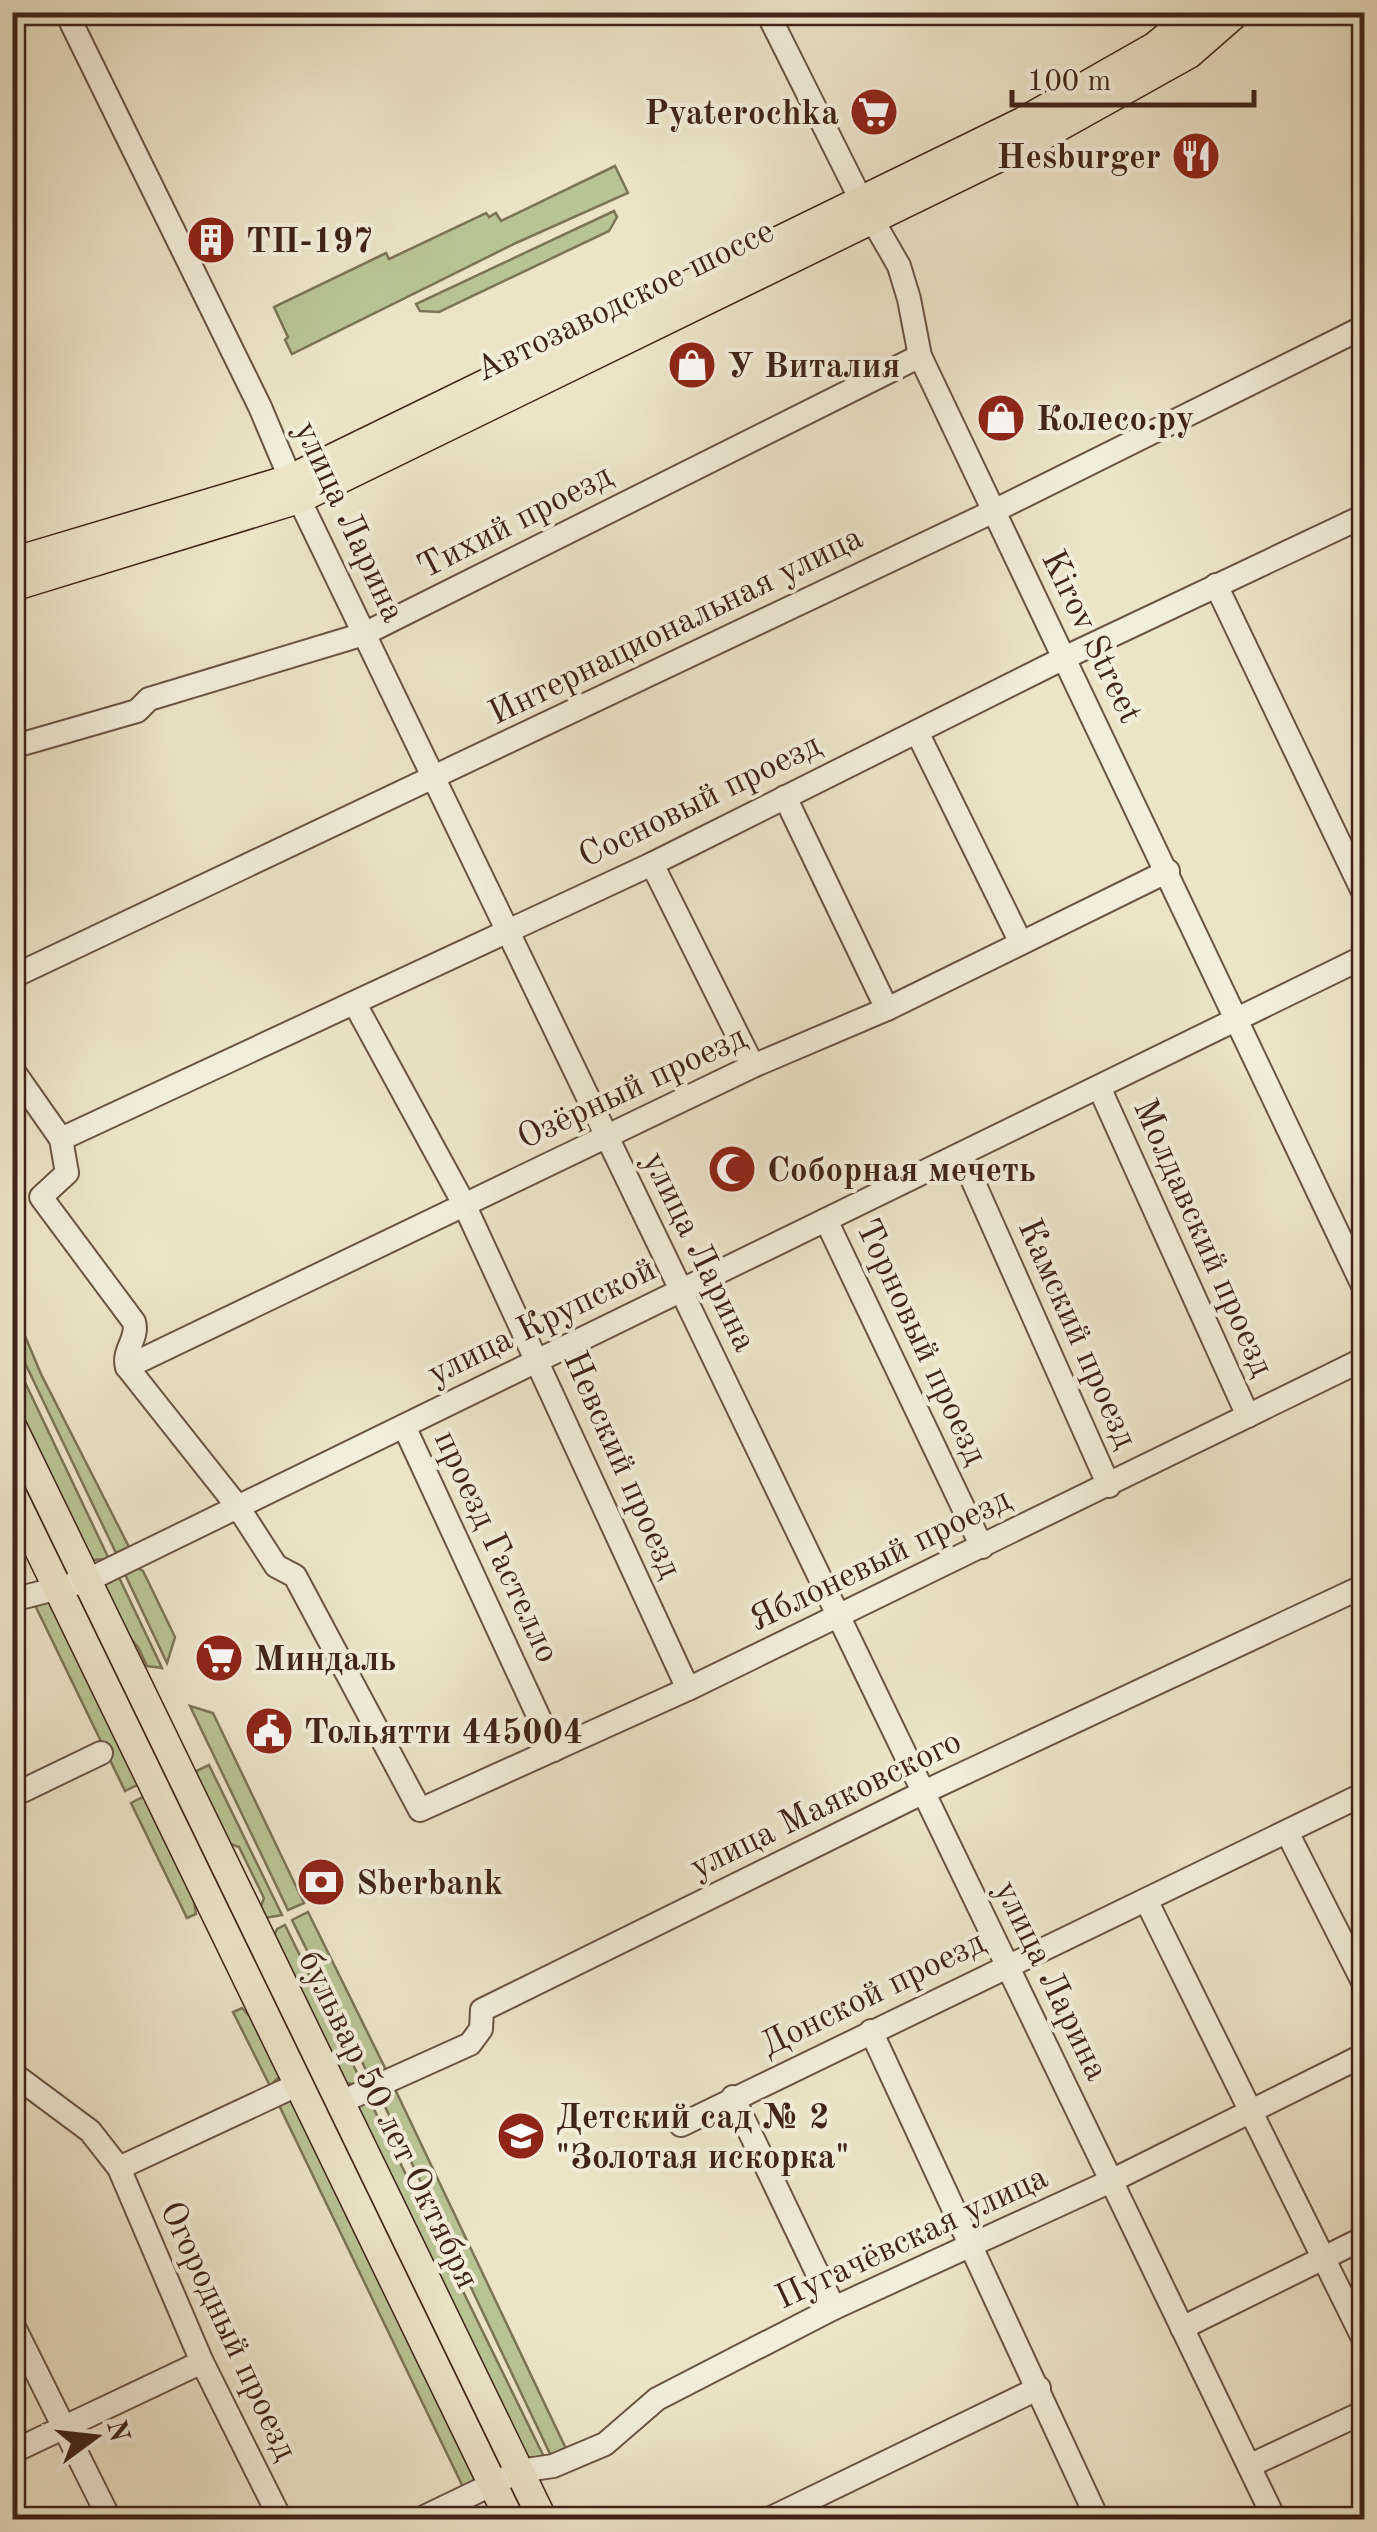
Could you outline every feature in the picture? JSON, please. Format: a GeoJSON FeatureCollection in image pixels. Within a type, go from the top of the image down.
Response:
{"type":"FeatureCollection","features":[{"type":"Feature","properties":{"kind":"main road","name":"Автозаводское шоссе"},"geometry":{"type":"LineString","coordinates":[[867,210],[1154,47],[1197,12]]}},
{"type":"Feature","properties":{"kind":"main road","name":"Автозаводское шоссе"},"geometry":{"type":"LineString","coordinates":[[12,587],[295,489],[867,210],[1035,140],[1189,54],[1237,12]]}},
{"type":"Feature","properties":{"kind":"main road","name":"Автозаводское шоссе"},"geometry":{"type":"LineString","coordinates":[[12,562],[295,489]]}},
{"type":"Feature","properties":{"kind":"main road","name":"бульвар 50 лет Октября"},"geometry":{"type":"LineString","coordinates":[[12,1426],[544,2520]]}},
{"type":"Feature","properties":{"kind":"main road","name":"бульвар 50 лет Октября"},"geometry":{"type":"LineString","coordinates":[[12,1494],[510,2520]]}},
{"type":"Feature","properties":{"kind":"street","name":"улица Ларина"},"geometry":{"type":"LineString","coordinates":[[66,12],[260,407],[364,634],[1275,2520]]}},
{"type":"Feature","properties":{"kind":"street","name":"Kirov Street"},"geometry":{"type":"LineString","coordinates":[[767,12],[898,266],[909,298],[920,356],[1364,1288]]}},
{"type":"Feature","properties":{"kind":"street","name":"Интернациональная улица"},"geometry":{"type":"LineString","coordinates":[[12,976],[994,511],[1364,327]]}},
{"type":"Feature","properties":{"kind":"street","name":"Тихий проезд"},"geometry":{"type":"LineString","coordinates":[[12,747],[137,712],[149,699],[364,634],[920,356]]}},
{"type":"Feature","properties":{"kind":"street","name":"Сосновый проезд"},"geometry":{"type":"LineString","coordinates":[[61,1139],[652,864],[1216,585],[1362,525]]}},
{"type":"Feature","properties":{"kind":"street"},"geometry":{"type":"LineString","coordinates":[[1216,585],[1364,894]]}},
{"type":"Feature","properties":{"kind":"street"},"geometry":{"type":"LineString","coordinates":[[916,732],[1021,943]]}},
{"type":"Feature","properties":{"kind":"street"},"geometry":{"type":"LineString","coordinates":[[785,797],[887,1008]]}},
{"type":"Feature","properties":{"kind":"street"},"geometry":{"type":"LineString","coordinates":[[652,864],[753,1066]]}},
{"type":"Feature","properties":{"kind":"street","name":"Озёрный проезд"},"geometry":{"type":"LineString","coordinates":[[127,1367],[1168,871]]}},
{"type":"Feature","properties":{"kind":"street","name":"улица Крупской"},"geometry":{"type":"LineString","coordinates":[[12,1600],[86,1581],[1364,957]]}},
{"type":"Feature","properties":{"kind":"street","name":"Невский проезд"},"geometry":{"type":"LineString","coordinates":[[354,1004],[464,1204],[688,1689]]}},
{"type":"Feature","properties":{"kind":"street"},"geometry":{"type":"LineString","coordinates":[[12,1069],[61,1139],[67,1173],[40,1197],[134,1322],[136,1330],[125,1360],[127,1367],[238,1507]]}},
{"type":"Feature","properties":{"kind":"street","name":"Молдавский проезд"},"geometry":{"type":"LineString","coordinates":[[1099,1087],[1248,1416]]}},
{"type":"Feature","properties":{"kind":"street","name":"Камский проезд"},"geometry":{"type":"LineString","coordinates":[[961,1154],[1108,1486]]}},
{"type":"Feature","properties":{"kind":"street","name":"Торновый проезд"},"geometry":{"type":"LineString","coordinates":[[826,1220],[982,1547]]}},
{"type":"Feature","properties":{"kind":"street","name":"Яблоневый проезд"},"geometry":{"type":"LineString","coordinates":[[238,1507],[276,1566],[295,1576],[420,1810],[688,1689],[1364,1360]]}},
{"type":"Feature","properties":{"kind":"street","name":"проезд Гастелло"},"geometry":{"type":"LineString","coordinates":[[404,1426],[554,1750]]}},
{"type":"Feature","properties":{"kind":"street","name":"улица Маяковского"},"geometry":{"type":"LineString","coordinates":[[340,2103],[470,2044],[481,2029],[482,2010],[924,1792],[1364,1586]]}},
{"type":"Feature","properties":{"kind":"street"},"geometry":{"type":"LineString","coordinates":[[12,1800],[18,1793],[101,1753]]}},
{"type":"Feature","properties":{"kind":"street","name":"Донской проезд"},"geometry":{"type":"LineString","coordinates":[[681,2125],[1364,1794]]}},
{"type":"Feature","properties":{"kind":"street"},"geometry":{"type":"LineString","coordinates":[[1287,1832],[1364,1984]]}},
{"type":"Feature","properties":{"kind":"street"},"geometry":{"type":"LineString","coordinates":[[1147,1902],[1364,2340]]}},
{"type":"Feature","properties":{"kind":"street"},"geometry":{"type":"LineString","coordinates":[[872,2031],[1098,2520]]}},
{"type":"Feature","properties":{"kind":"street","name":"Пугачёвская улица"},"geometry":{"type":"LineString","coordinates":[[418,2520],[492,2483],[520,2472],[553,2466],[605,2444],[656,2399],[834,2308],[1111,2181],[1364,2055]]}},
{"type":"Feature","properties":{"kind":"street","name":"Огородный проезд"},"geometry":{"type":"LineString","coordinates":[[12,2073],[90,2131],[119,2168],[202,2362],[281,2520]]}},
{"type":"Feature","properties":{"kind":"street"},"geometry":{"type":"LineString","coordinates":[[119,2168],[299,2084]]}},
{"type":"Feature","properties":{"kind":"street"},"geometry":{"type":"LineString","coordinates":[[734,2098],[834,2308]]}},
{"type":"Feature","properties":{"kind":"street"},"geometry":{"type":"LineString","coordinates":[[1182,2328],[1364,2238]]}},
{"type":"Feature","properties":{"kind":"street"},"geometry":{"type":"LineString","coordinates":[[12,2322],[110,2520]]}},
{"type":"Feature","properties":{"kind":"street"},"geometry":{"type":"LineString","coordinates":[[12,2452],[202,2362]]}},
{"type":"Feature","properties":{"kind":"street"},"geometry":{"type":"LineString","coordinates":[[767,2520],[1038,2388]]}},
{"type":"Feature","properties":{"kind":"street"},"geometry":{"type":"LineString","coordinates":[[1249,2466],[1364,2412]]}},
{"type":"Feature","properties":{"kind":"green space"},"geometry":{"type":"Polygon","coordinates":[[[615,166],[628,193],[516,243],[292,354],[274,307],[386,253],[389,259],[486,213],[489,217],[496,213],[501,221],[615,166]]]}},
{"type":"Feature","properties":{"kind":"green space"},"geometry":{"type":"Polygon","coordinates":[[[614,211],[617,217],[609,231],[439,312],[420,311],[416,304],[614,211]]]}},
{"type":"Feature","properties":{"kind":"green space"},"geometry":{"type":"Polygon","coordinates":[[[12,1305],[41,1374],[129,1547],[116,1553],[13,1338],[12,1305]]]}},
{"type":"Feature","properties":{"kind":"green space"},"geometry":{"type":"Polygon","coordinates":[[[12,1355],[109,1559],[90,1560],[13,1403],[12,1355]]]}},
{"type":"Feature","properties":{"kind":"green space"},"geometry":{"type":"Polygon","coordinates":[[[122,1568],[143,1571],[175,1637],[167,1663],[122,1568]]]}},
{"type":"Feature","properties":{"kind":"green space"},"geometry":{"type":"Polygon","coordinates":[[[116,1571],[162,1668],[147,1666],[138,1647],[121,1628],[103,1583],[116,1571]]]}},
{"type":"Feature","properties":{"kind":"green space"},"geometry":{"type":"Polygon","coordinates":[[[46,1599],[56,1604],[143,1782],[125,1791],[33,1601],[46,1599]]]}},
{"type":"Feature","properties":{"kind":"green space"},"geometry":{"type":"Polygon","coordinates":[[[190,1706],[213,1713],[304,1903],[288,1910],[190,1706]]]}},
{"type":"Feature","properties":{"kind":"green space"},"geometry":{"type":"Polygon","coordinates":[[[209,1765],[282,1915],[265,1918],[259,1911],[264,1898],[239,1847],[225,1842],[192,1773],[209,1765]]]}},
{"type":"Feature","properties":{"kind":"green space"},"geometry":{"type":"Polygon","coordinates":[[[175,1781],[501,2464],[499,2465],[164,1787],[175,1781]]]}},
{"type":"Feature","properties":{"kind":"green space"},"geometry":{"type":"Polygon","coordinates":[[[149,1794],[191,1882],[196,1914],[187,1918],[131,1803],[149,1794]]]}},
{"type":"Feature","properties":{"kind":"green space"},"geometry":{"type":"Polygon","coordinates":[[[308,1912],[388,2074],[372,2082],[292,1920],[308,1912]]]}},
{"type":"Feature","properties":{"kind":"green space"},"geometry":{"type":"Polygon","coordinates":[[[285,1925],[363,2085],[344,2083],[273,1938],[277,1929],[285,1925]]]}},
{"type":"Feature","properties":{"kind":"green space"},"geometry":{"type":"Polygon","coordinates":[[[242,2008],[265,2033],[281,2075],[270,2086],[233,2012],[242,2008]]]}},
{"type":"Feature","properties":{"kind":"green space"},"geometry":{"type":"Polygon","coordinates":[[[394,2087],[569,2455],[552,2458],[379,2094],[394,2087]]]}},
{"type":"Feature","properties":{"kind":"green space"},"geometry":{"type":"Polygon","coordinates":[[[368,2097],[545,2459],[526,2457],[352,2105],[368,2097]]]}},
{"type":"Feature","properties":{"kind":"green space"},"geometry":{"type":"Polygon","coordinates":[[[277,2101],[297,2103],[476,2479],[464,2489],[277,2101]]]}},
{"type":"Feature","properties":{"kind":"place","name":"Pyaterochka"},"geometry":{"type":"Point","coordinates":[874,112]}},
{"type":"Feature","properties":{"kind":"place","name":"Hesburger"},"geometry":{"type":"Point","coordinates":[1196,156]}},
{"type":"Feature","properties":{"kind":"place","name":"ТП-197"},"geometry":{"type":"Point","coordinates":[211,240]}},
{"type":"Feature","properties":{"kind":"place","name":"У Виталия"},"geometry":{"type":"Point","coordinates":[692,365]}},
{"type":"Feature","properties":{"kind":"place","name":"Колесо.ру"},"geometry":{"type":"Point","coordinates":[1001,418]}},
{"type":"Feature","properties":{"kind":"place","name":"Cоборная мечеть"},"geometry":{"type":"Point","coordinates":[732,1169]}},
{"type":"Feature","properties":{"kind":"place","name":"Миндаль"},"geometry":{"type":"Point","coordinates":[219,1658]}},
{"type":"Feature","properties":{"kind":"place","name":"Тольятти 445004"},"geometry":{"type":"Point","coordinates":[269,1731]}},
{"type":"Feature","properties":{"kind":"place","name":"Sberbank"},"geometry":{"type":"Point","coordinates":[321,1882]}},
{"type":"Feature","properties":{"kind":"place","name":"Детский сад № 2 \"Золотая искорка\""},"geometry":{"type":"Point","coordinates":[521,2136]}}]}
